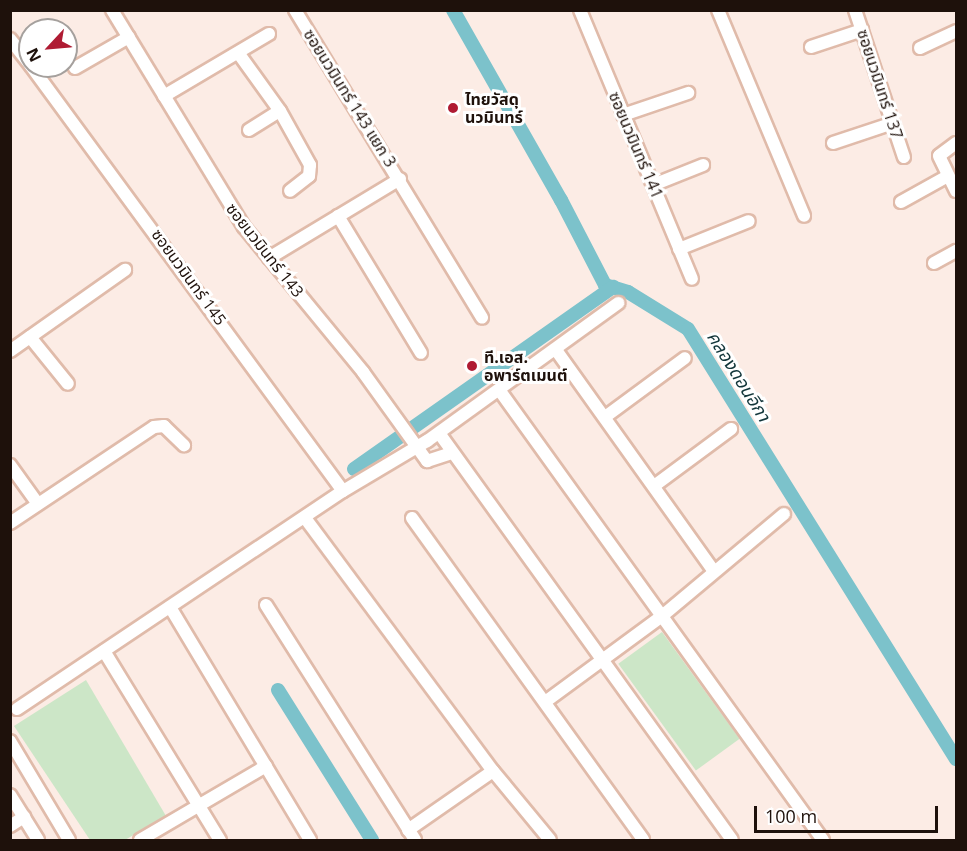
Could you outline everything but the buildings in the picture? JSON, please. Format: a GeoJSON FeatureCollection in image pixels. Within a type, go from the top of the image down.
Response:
{"type":"FeatureCollection","features":[{"type":"Feature","properties":{"kind":"street","name":"ซอยนวมินทร์ 143"},"geometry":{"type":"LineString","coordinates":[[112,10],[234,213],[353,359],[418,447]]}},
{"type":"Feature","properties":{"kind":"street","name":"ซอยนวมินทร์ 143 แยก 3"},"geometry":{"type":"LineString","coordinates":[[269,258],[400,179],[295,10]]}},
{"type":"Feature","properties":{"kind":"street","name":"ซอยนวมินทร์ 141"},"geometry":{"type":"LineString","coordinates":[[580,10],[692,279]]}},
{"type":"Feature","properties":{"kind":"street"},"geometry":{"type":"LineString","coordinates":[[718,10],[804,216]]}},
{"type":"Feature","properties":{"kind":"street","name":"ซอยนวมินทร์ 137"},"geometry":{"type":"LineString","coordinates":[[855,10],[904,157]]}},
{"type":"Feature","properties":{"kind":"street"},"geometry":{"type":"LineString","coordinates":[[812,47],[862,30]]}},
{"type":"Feature","properties":{"kind":"street"},"geometry":{"type":"LineString","coordinates":[[920,48],[957,31]]}},
{"type":"Feature","properties":{"kind":"street"},"geometry":{"type":"LineString","coordinates":[[164,96],[239,54],[269,34]]}},
{"type":"Feature","properties":{"kind":"street"},"geometry":{"type":"LineString","coordinates":[[78,66],[129,37]]}},
{"type":"Feature","properties":{"kind":"street"},"geometry":{"type":"LineString","coordinates":[[239,54],[280,111],[311,171],[290,191]]}},
{"type":"Feature","properties":{"kind":"street","name":"ซอยนวมินทร์ 145"},"geometry":{"type":"LineString","coordinates":[[39,78],[343,491]]}},
{"type":"Feature","properties":{"kind":"street"},"geometry":{"type":"LineString","coordinates":[[623,115],[688,93]]}},
{"type":"Feature","properties":{"kind":"street"},"geometry":{"type":"LineString","coordinates":[[249,130],[280,111]]}},
{"type":"Feature","properties":{"kind":"street"},"geometry":{"type":"LineString","coordinates":[[833,142],[893,123]]}},
{"type":"Feature","properties":{"kind":"street"},"geometry":{"type":"LineString","coordinates":[[957,143],[939,156],[957,191]]}},
{"type":"Feature","properties":{"kind":"street"},"geometry":{"type":"LineString","coordinates":[[653,185],[703,165]]}},
{"type":"Feature","properties":{"kind":"street"},"geometry":{"type":"LineString","coordinates":[[901,202],[948,176]]}},
{"type":"Feature","properties":{"kind":"street"},"geometry":{"type":"LineString","coordinates":[[400,179],[482,318]]}},
{"type":"Feature","properties":{"kind":"street"},"geometry":{"type":"LineString","coordinates":[[338,216],[421,353]]}},
{"type":"Feature","properties":{"kind":"street"},"geometry":{"type":"LineString","coordinates":[[679,249],[749,221]]}},
{"type":"Feature","properties":{"kind":"street"},"geometry":{"type":"LineString","coordinates":[[934,263],[957,251]]}},
{"type":"Feature","properties":{"kind":"street"},"geometry":{"type":"LineString","coordinates":[[10,351],[125,270]]}},
{"type":"Feature","properties":{"kind":"street"},"geometry":{"type":"LineString","coordinates":[[17,709],[343,491],[439,433],[500,391],[618,303]]}},
{"type":"Feature","properties":{"kind":"street"},"geometry":{"type":"LineString","coordinates":[[30,337],[68,384]]}},
{"type":"Feature","properties":{"kind":"street"},"geometry":{"type":"LineString","coordinates":[[556,350],[713,570]]}},
{"type":"Feature","properties":{"kind":"street"},"geometry":{"type":"LineString","coordinates":[[605,417],[685,358]]}},
{"type":"Feature","properties":{"kind":"street"},"geometry":{"type":"LineString","coordinates":[[500,391],[823,840]]}},
{"type":"Feature","properties":{"kind":"street"},"geometry":{"type":"LineString","coordinates":[[10,523],[154,427],[164,426],[184,445]]}},
{"type":"Feature","properties":{"kind":"street"},"geometry":{"type":"LineString","coordinates":[[654,486],[731,429]]}},
{"type":"Feature","properties":{"kind":"street"},"geometry":{"type":"LineString","coordinates":[[439,433],[451,453],[732,840]]}},
{"type":"Feature","properties":{"kind":"street"},"geometry":{"type":"LineString","coordinates":[[418,447],[427,461],[451,453]]}},
{"type":"Feature","properties":{"kind":"street"},"geometry":{"type":"LineString","coordinates":[[10,465],[38,504]]}},
{"type":"Feature","properties":{"kind":"street"},"geometry":{"type":"LineString","coordinates":[[544,702],[662,616],[713,570],[784,514]]}},
{"type":"Feature","properties":{"kind":"street"},"geometry":{"type":"LineString","coordinates":[[304,518],[493,771],[550,840]]}},
{"type":"Feature","properties":{"kind":"street"},"geometry":{"type":"LineString","coordinates":[[412,518],[644,840]]}},
{"type":"Feature","properties":{"kind":"street"},"geometry":{"type":"LineString","coordinates":[[266,605],[412,835],[493,771]]}},
{"type":"Feature","properties":{"kind":"street"},"geometry":{"type":"LineString","coordinates":[[170,607],[310,840]]}},
{"type":"Feature","properties":{"kind":"street"},"geometry":{"type":"LineString","coordinates":[[104,651],[220,840]]}},
{"type":"Feature","properties":{"kind":"street"},"geometry":{"type":"LineString","coordinates":[[10,741],[69,840]]}},
{"type":"Feature","properties":{"kind":"street"},"geometry":{"type":"LineString","coordinates":[[141,840],[266,766]]}},
{"type":"Feature","properties":{"kind":"street"},"geometry":{"type":"LineString","coordinates":[[10,795],[38,840]]}},
{"type":"Feature","properties":{"kind":"street"},"geometry":{"type":"LineString","coordinates":[[10,826],[24,817]]}},
{"type":"Feature","properties":{"kind":"green space"},"geometry":{"type":"Polygon","coordinates":[[[662,632],[740,739],[696,771],[618,664],[662,632]]]}},
{"type":"Feature","properties":{"kind":"green space"},"geometry":{"type":"Polygon","coordinates":[[[86,680],[166,816],[125,840],[90,840],[14,726],[86,680]]]}},
{"type":"Feature","properties":{"kind":"waterway","name":"คลองดอนอีกา"},"geometry":{"type":"LineString","coordinates":[[453,10],[561,200],[605,285],[628,292],[688,329],[956,759]]}},
{"type":"Feature","properties":{"kind":"waterway"},"geometry":{"type":"LineString","coordinates":[[354,469],[613,287]]}},
{"type":"Feature","properties":{"kind":"waterway"},"geometry":{"type":"LineString","coordinates":[[278,690],[372,840]]}},
{"type":"Feature","properties":{"kind":"place","name":"ไทยวัสดุ นวมินทร์"},"geometry":{"type":"Point","coordinates":[453,108]}},
{"type":"Feature","properties":{"kind":"place","name":"ที.เอส. อพาร์ตเมนต์"},"geometry":{"type":"Point","coordinates":[472,366]}}]}
